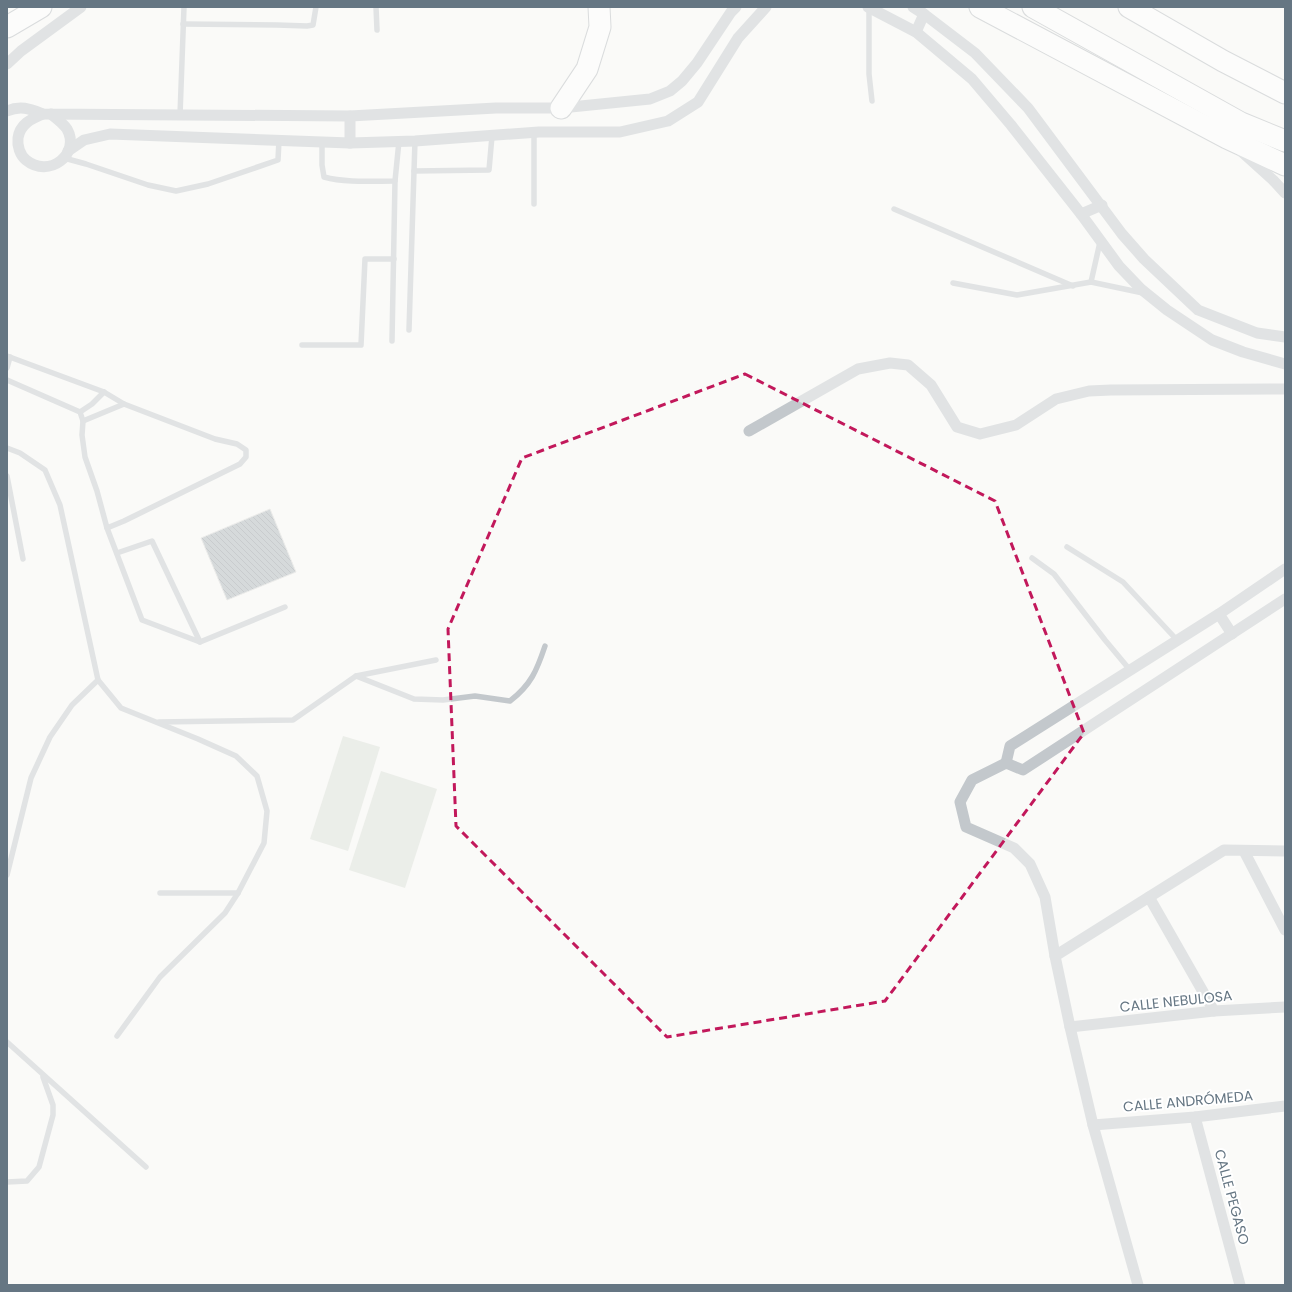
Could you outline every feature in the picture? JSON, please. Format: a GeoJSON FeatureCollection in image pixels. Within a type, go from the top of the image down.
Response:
{"type":"FeatureCollection","features":[{"type":"Feature","properties":{"kind":"highway"},"geometry":{"type":"LineString","coordinates":[[7,27],[41,7]]}},
{"type":"Feature","properties":{"kind":"highway"},"geometry":{"type":"LineString","coordinates":[[561,108],[587,69],[600,27],[599,7]]}},
{"type":"Feature","properties":{"kind":"highway"},"geometry":{"type":"LineString","coordinates":[[980,7],[1227,138],[1285,165]]}},
{"type":"Feature","properties":{"kind":"highway"},"geometry":{"type":"LineString","coordinates":[[1033,7],[1241,123],[1285,141]]}},
{"type":"Feature","properties":{"kind":"highway"},"geometry":{"type":"LineString","coordinates":[[1129,7],[1223,61],[1285,93]]}},
{"type":"Feature","properties":{"kind":"street"},"geometry":{"type":"LineString","coordinates":[[7,64],[21,51],[81,7]]}},
{"type":"Feature","properties":{"kind":"street"},"geometry":{"type":"LineString","coordinates":[[736,7],[731,12],[697,63],[682,81],[670,91],[650,100],[561,108],[496,108],[350,116],[47,114],[30,119],[19,132],[17,142],[19,151],[31,164],[39,167],[48,167],[57,164],[84,140],[110,134],[350,143],[415,141],[534,133],[620,132],[668,122],[698,102],[738,38],[766,7]]}},
{"type":"Feature","properties":{"kind":"street"},"geometry":{"type":"LineString","coordinates":[[868,7],[916,32],[972,79],[1011,125],[1081,214],[1119,266],[1148,294],[1167,310],[1212,340],[1243,352],[1285,364]]}},
{"type":"Feature","properties":{"kind":"street"},"geometry":{"type":"LineString","coordinates":[[913,7],[975,53],[1028,108],[1102,205],[1122,234],[1144,259],[1198,310],[1257,333],[1285,337]]}},
{"type":"Feature","properties":{"kind":"street"},"geometry":{"type":"LineString","coordinates":[[916,32],[924,14]]}},
{"type":"Feature","properties":{"kind":"street"},"geometry":{"type":"LineString","coordinates":[[7,111],[11,109],[27,108],[47,114],[59,120],[67,128],[70,139],[66,155]]}},
{"type":"Feature","properties":{"kind":"street"},"geometry":{"type":"LineString","coordinates":[[350,116],[350,143]]}},
{"type":"Feature","properties":{"kind":"street"},"geometry":{"type":"LineString","coordinates":[[7,136],[17,142]]}},
{"type":"Feature","properties":{"kind":"street"},"geometry":{"type":"LineString","coordinates":[[1227,138],[1285,193]]}},
{"type":"Feature","properties":{"kind":"street"},"geometry":{"type":"LineString","coordinates":[[1081,214],[1102,205]]}},
{"type":"Feature","properties":{"kind":"street"},"geometry":{"type":"LineString","coordinates":[[748,431],[858,369],[890,363],[908,365],[931,385],[957,427],[980,434],[1016,425],[1056,399],[1089,391],[1285,389]]}},
{"type":"Feature","properties":{"kind":"street"},"geometry":{"type":"LineString","coordinates":[[1006,763],[1010,746],[1218,614],[1285,569]]}},
{"type":"Feature","properties":{"kind":"street"},"geometry":{"type":"LineString","coordinates":[[1138,1285],[1093,1125],[1055,956],[1045,897],[1030,864],[1014,848],[966,827],[960,802],[972,780],[1006,763],[1023,770],[1285,600]]}},
{"type":"Feature","properties":{"kind":"street"},"geometry":{"type":"LineString","coordinates":[[1218,614],[1232,634]]}},
{"type":"Feature","properties":{"kind":"street"},"geometry":{"type":"LineString","coordinates":[[1055,956],[1224,850],[1285,851]]}},
{"type":"Feature","properties":{"kind":"street"},"geometry":{"type":"LineString","coordinates":[[1244,851],[1285,930]]}},
{"type":"Feature","properties":{"kind":"street"},"geometry":{"type":"LineString","coordinates":[[1149,896],[1214,1011]]}},
{"type":"Feature","properties":{"kind":"street","name":"CALLE NEBULOSA"},"geometry":{"type":"LineString","coordinates":[[1070,1027],[1214,1011],[1285,1007]]}},
{"type":"Feature","properties":{"kind":"street","name":"CALLE ANDRÓMEDA"},"geometry":{"type":"LineString","coordinates":[[1093,1125],[1195,1117],[1285,1106]]}},
{"type":"Feature","properties":{"kind":"street","name":"CALLE PEGASO"},"geometry":{"type":"LineString","coordinates":[[1195,1117],[1240,1285]]}},
{"type":"Feature","properties":{"kind":"lane"},"geometry":{"type":"LineString","coordinates":[[180,115],[184,7]]}},
{"type":"Feature","properties":{"kind":"lane"},"geometry":{"type":"LineString","coordinates":[[183,24],[307,26],[313,25],[316,7]]}},
{"type":"Feature","properties":{"kind":"lane"},"geometry":{"type":"LineString","coordinates":[[376,7],[377,30]]}},
{"type":"Feature","properties":{"kind":"lane"},"geometry":{"type":"LineString","coordinates":[[868,7],[869,74],[872,101]]}},
{"type":"Feature","properties":{"kind":"lane"},"geometry":{"type":"LineString","coordinates":[[534,133],[534,204]]}},
{"type":"Feature","properties":{"kind":"lane"},"geometry":{"type":"LineString","coordinates":[[414,171],[489,170],[492,136]]}},
{"type":"Feature","properties":{"kind":"lane"},"geometry":{"type":"LineString","coordinates":[[66,155],[86,164],[148,185],[176,191],[208,184],[278,160],[278,140]]}},
{"type":"Feature","properties":{"kind":"lane"},"geometry":{"type":"LineString","coordinates":[[392,341],[395,181],[399,141]]}},
{"type":"Feature","properties":{"kind":"lane"},"geometry":{"type":"LineString","coordinates":[[409,330],[415,141]]}},
{"type":"Feature","properties":{"kind":"lane"},"geometry":{"type":"LineString","coordinates":[[322,142],[322,164],[324,177],[336,180],[395,181]]}},
{"type":"Feature","properties":{"kind":"lane"},"geometry":{"type":"LineString","coordinates":[[894,209],[1074,286]]}},
{"type":"Feature","properties":{"kind":"lane"},"geometry":{"type":"LineString","coordinates":[[1091,282],[1101,241]]}},
{"type":"Feature","properties":{"kind":"lane"},"geometry":{"type":"LineString","coordinates":[[302,345],[361,345],[365,259],[394,259]]}},
{"type":"Feature","properties":{"kind":"lane"},"geometry":{"type":"LineString","coordinates":[[953,283],[1017,295],[1091,282],[1148,294]]}},
{"type":"Feature","properties":{"kind":"lane"},"geometry":{"type":"LineString","coordinates":[[7,368],[9,356],[104,392],[124,404],[215,439],[237,444],[246,450],[246,457],[240,464],[107,528]]}},
{"type":"Feature","properties":{"kind":"lane"},"geometry":{"type":"LineString","coordinates":[[7,380],[80,412],[83,421],[82,435],[85,457],[97,491],[107,528],[142,620],[200,642],[285,607]]}},
{"type":"Feature","properties":{"kind":"lane"},"geometry":{"type":"LineString","coordinates":[[80,412],[92,404],[104,392]]}},
{"type":"Feature","properties":{"kind":"lane"},"geometry":{"type":"LineString","coordinates":[[83,421],[124,404]]}},
{"type":"Feature","properties":{"kind":"lane"},"geometry":{"type":"LineString","coordinates":[[7,448],[20,453],[45,470],[60,505],[98,680],[121,708],[236,756],[257,776],[267,811],[264,843],[226,913],[160,977],[117,1036]]}},
{"type":"Feature","properties":{"kind":"lane"},"geometry":{"type":"LineString","coordinates":[[7,476],[23,559]]}},
{"type":"Feature","properties":{"kind":"lane"},"geometry":{"type":"LineString","coordinates":[[117,554],[152,540],[200,642]]}},
{"type":"Feature","properties":{"kind":"lane"},"geometry":{"type":"LineString","coordinates":[[1067,547],[1123,582],[1177,640]]}},
{"type":"Feature","properties":{"kind":"lane"},"geometry":{"type":"LineString","coordinates":[[1032,558],[1054,574],[1130,670]]}},
{"type":"Feature","properties":{"kind":"lane"},"geometry":{"type":"LineString","coordinates":[[356,676],[414,699],[443,700],[475,696],[510,701],[520,693],[536,671],[545,646]]}},
{"type":"Feature","properties":{"kind":"lane"},"geometry":{"type":"LineString","coordinates":[[155,722],[293,720],[356,676],[436,660]]}},
{"type":"Feature","properties":{"kind":"lane"},"geometry":{"type":"LineString","coordinates":[[7,875],[31,778],[50,737],[72,705],[98,680]]}},
{"type":"Feature","properties":{"kind":"lane"},"geometry":{"type":"LineString","coordinates":[[160,893],[238,893]]}},
{"type":"Feature","properties":{"kind":"lane"},"geometry":{"type":"LineString","coordinates":[[7,1042],[146,1167]]}},
{"type":"Feature","properties":{"kind":"lane"},"geometry":{"type":"LineString","coordinates":[[7,1182],[27,1181],[39,1167],[54,1106],[42,1074]]}},
{"type":"Feature","properties":{"kind":"highlighted area"},"geometry":{"type":"Polygon","coordinates":[[[745,374],[995,501],[1084,733],[885,1001],[667,1037],[456,826],[448,629],[522,458],[745,374]]]}},
{"type":"Feature","properties":{"kind":"shaded area"},"geometry":{"type":"Polygon","coordinates":[[[343,736],[380,747],[348,851],[310,839],[343,736]]]}},
{"type":"Feature","properties":{"kind":"shaded area"},"geometry":{"type":"Polygon","coordinates":[[[381,771],[437,789],[405,888],[349,870],[381,771]]]}},
{"type":"Feature","properties":{"kind":"building"},"geometry":{"type":"Polygon","coordinates":[[[270,509],[296,572],[227,600],[201,538],[270,509]]]}}]}
